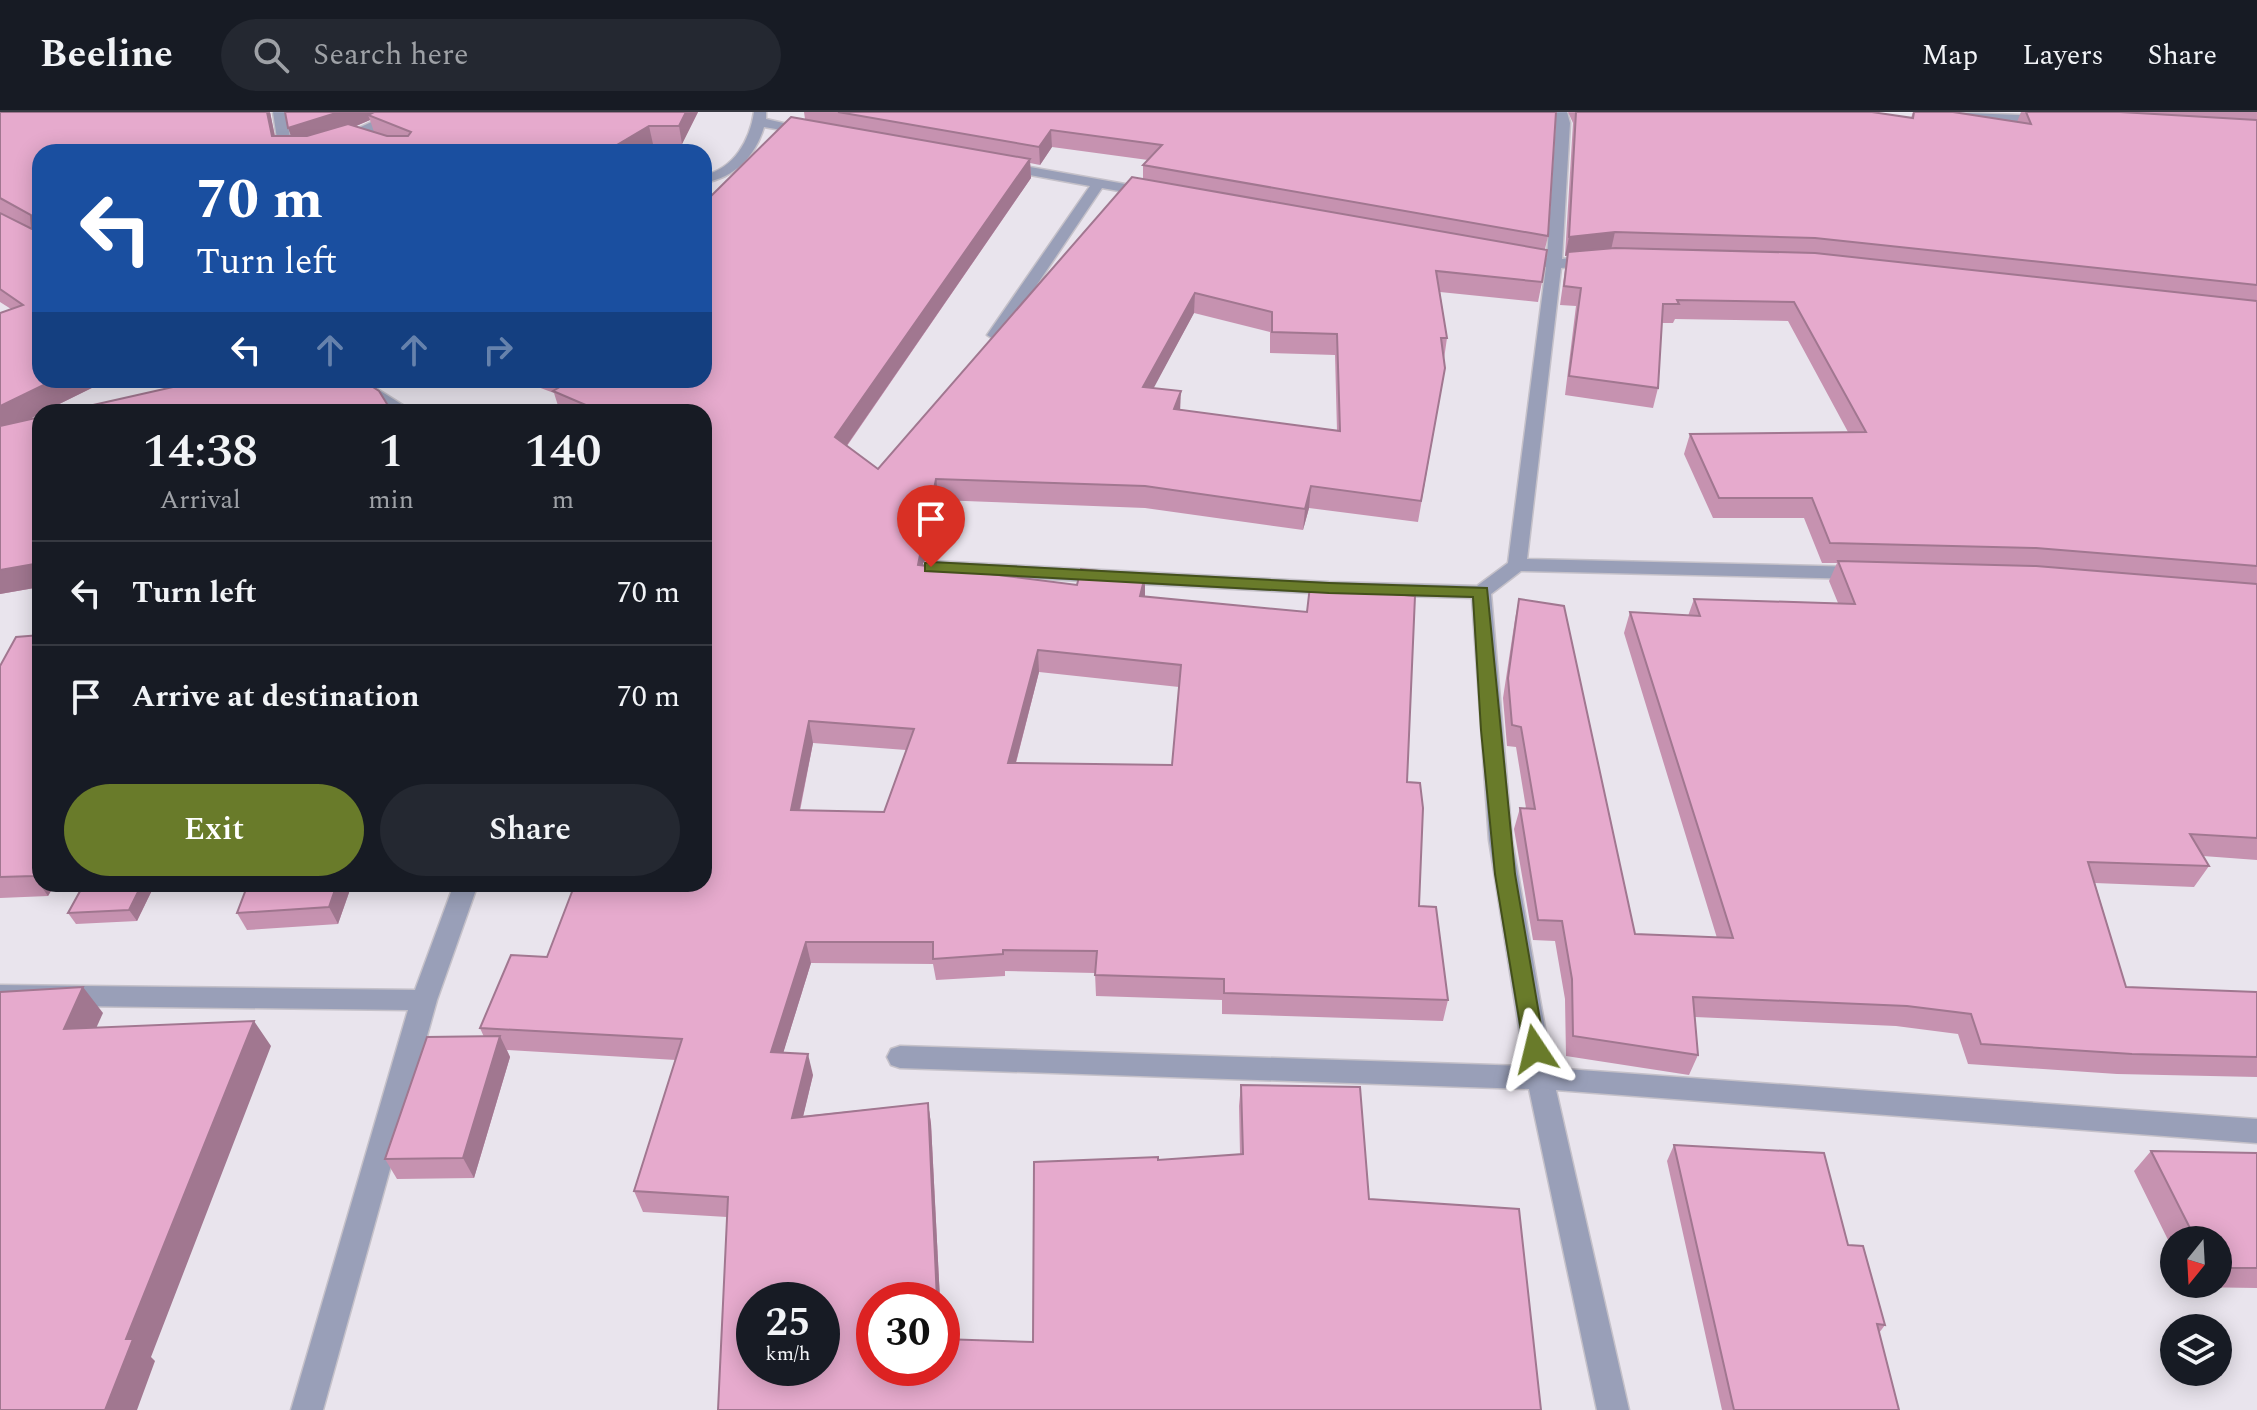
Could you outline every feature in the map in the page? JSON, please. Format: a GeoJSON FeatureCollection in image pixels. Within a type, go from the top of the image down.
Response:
{"type":"FeatureCollection","features":[{"type":"Feature","properties":{"kind":"street"},"geometry":{"type":"LineString","coordinates":[[279,112],[285,144]]}},
{"type":"Feature","properties":{"kind":"street"},"geometry":{"type":"LineString","coordinates":[[325,144],[355,135],[403,112]]}},
{"type":"Feature","properties":{"kind":"street"},"geometry":{"type":"LineString","coordinates":[[1944,112],[2057,121]]}},
{"type":"Feature","properties":{"kind":"street"},"geometry":{"type":"LineString","coordinates":[[712,179],[739,162],[760,117],[822,133]]}},
{"type":"Feature","properties":{"kind":"street"},"geometry":{"type":"LineString","coordinates":[[1517,565],[1554,264],[1558,118]]}},
{"type":"Feature","properties":{"kind":"street"},"geometry":{"type":"LineString","coordinates":[[355,135],[372,141]]}},
{"type":"Feature","properties":{"kind":"street"},"geometry":{"type":"LineString","coordinates":[[991,164],[1162,194]]}},
{"type":"Feature","properties":{"kind":"street"},"geometry":{"type":"LineString","coordinates":[[995,335],[1099,183]]}},
{"type":"Feature","properties":{"kind":"street"},"geometry":{"type":"LineString","coordinates":[[1507,256],[1554,264],[1611,258]]}},
{"type":"Feature","properties":{"kind":"street"},"geometry":{"type":"LineString","coordinates":[[364,388],[392,404]]}},
{"type":"Feature","properties":{"kind":"street"},"geometry":{"type":"LineString","coordinates":[[931,567],[1329,588],[1481,592],[1517,565],[1883,574]]}},
{"type":"Feature","properties":{"kind":"street"},"geometry":{"type":"LineString","coordinates":[[1481,592],[1490,730],[1505,874],[1540,1078],[1613,1410]]}},
{"type":"Feature","properties":{"kind":"street"},"geometry":{"type":"LineString","coordinates":[[307,1410],[424,1000],[463,892]]}},
{"type":"Feature","properties":{"kind":"street"},"geometry":{"type":"LineString","coordinates":[[0,995],[424,1000]]}},
{"type":"Feature","properties":{"kind":"street"},"geometry":{"type":"LineString","coordinates":[[900,1057],[1540,1078],[2257,1131]]}},
{"type":"Feature","properties":{"kind":"building"},"geometry":{"type":"Polygon","coordinates":[[[0,112],[267,112],[272,136],[307,136],[348,124],[387,136],[408,136],[411,132],[368,115],[374,112],[686,112],[679,126],[649,126],[619,144],[32,144],[32,229],[31,215],[0,198],[0,112]]]}},
{"type":"Feature","properties":{"kind":"building"},"geometry":{"type":"Polygon","coordinates":[[[285,112],[339,112],[288,128],[285,112]]]}},
{"type":"Feature","properties":{"kind":"building"},"geometry":{"type":"Polygon","coordinates":[[[838,112],[1556,112],[1548,236],[1143,165],[1162,145],[1051,130],[1039,147],[838,112]]]}},
{"type":"Feature","properties":{"kind":"building"},"geometry":{"type":"Polygon","coordinates":[[[1576,112],[1872,112],[1913,118],[1914,112],[1953,112],[2031,124],[2026,112],[2120,112],[2257,120],[2257,285],[1815,238],[1615,232],[1569,237],[1576,112]]]}},
{"type":"Feature","properties":{"kind":"building"},"geometry":{"type":"Polygon","coordinates":[[[791,117],[1030,159],[835,437],[878,469],[1132,177],[1547,250],[1542,282],[1436,271],[1447,338],[1441,338],[1445,368],[1421,501],[1311,486],[1305,509],[1145,486],[936,479],[924,539],[916,544],[921,550],[918,565],[1077,585],[1081,569],[1145,576],[1140,596],[1307,612],[1310,586],[1415,596],[1407,782],[1420,783],[1423,808],[1419,906],[1436,907],[1448,1000],[1224,993],[1224,979],[1095,975],[1097,951],[1003,950],[1003,954],[933,959],[933,942],[806,942],[771,1052],[808,1054],[792,1118],[928,1103],[936,1282],[856,1282],[856,1386],[960,1386],[960,1340],[1033,1342],[1034,1162],[1158,1157],[1158,1160],[1243,1154],[1241,1085],[1360,1087],[1369,1199],[1519,1209],[1541,1410],[718,1410],[728,1197],[634,1191],[682,1039],[480,1028],[511,955],[547,957],[572,892],[712,892],[712,404],[583,404],[553,391],[558,388],[712,388],[712,195],[791,117]],[[1195,293],[1143,387],[1181,391],[1174,409],[1340,431],[1337,334],[1272,332],[1272,312],[1195,293]],[[1038,650],[1008,763],[1172,765],[1181,665],[1038,650]],[[809,721],[791,810],[884,812],[914,729],[809,721]]]}},
{"type":"Feature","properties":{"kind":"building"},"geometry":{"type":"Polygon","coordinates":[[[0,213],[32,229],[32,388],[37,388],[0,406],[0,313],[23,305],[0,289],[0,213]]]}},
{"type":"Feature","properties":{"kind":"building"},"geometry":{"type":"Polygon","coordinates":[[[1615,248],[1815,253],[2257,301],[2257,566],[2036,548],[1830,543],[1812,498],[1719,498],[1690,434],[1866,432],[1794,302],[1677,300],[1679,304],[1663,304],[1658,388],[1569,376],[1581,288],[1564,286],[1568,252],[1615,248]]]}},
{"type":"Feature","properties":{"kind":"building"},"geometry":{"type":"Polygon","coordinates":[[[168,388],[374,388],[387,404],[98,404],[168,388]]]}},
{"type":"Feature","properties":{"kind":"building"},"geometry":{"type":"Polygon","coordinates":[[[32,419],[32,564],[0,570],[0,426],[32,419]]]}},
{"type":"Feature","properties":{"kind":"building"},"geometry":{"type":"Polygon","coordinates":[[[1838,561],[2036,566],[2257,584],[2257,838],[2190,834],[2209,866],[2088,862],[2126,987],[2257,992],[2257,1057],[2132,1054],[1981,1044],[1971,1014],[1907,1006],[1693,997],[1698,1055],[1573,1036],[1572,979],[1562,921],[1538,920],[1520,808],[1535,809],[1521,727],[1512,725],[1508,678],[1519,599],[1564,606],[1635,934],[1733,938],[1630,612],[1700,616],[1694,599],[1855,604],[1838,561]]]}},
{"type":"Feature","properties":{"kind":"building"},"geometry":{"type":"Polygon","coordinates":[[[32,636],[32,876],[0,877],[0,666],[16,637],[32,636]]]}},
{"type":"Feature","properties":{"kind":"building"},"geometry":{"type":"Polygon","coordinates":[[[80,892],[138,892],[129,910],[68,913],[80,892]]]}},
{"type":"Feature","properties":{"kind":"building"},"geometry":{"type":"Polygon","coordinates":[[[245,892],[334,892],[329,907],[237,913],[245,892]]]}},
{"type":"Feature","properties":{"kind":"building"},"geometry":{"type":"Polygon","coordinates":[[[83,987],[64,1029],[254,1021],[126,1339],[133,1339],[105,1410],[0,1410],[0,992],[83,987]]]}},
{"type":"Feature","properties":{"kind":"building"},"geometry":{"type":"Polygon","coordinates":[[[500,1036],[463,1158],[385,1159],[427,1037],[500,1036]]]}},
{"type":"Feature","properties":{"kind":"building"},"geometry":{"type":"Polygon","coordinates":[[[1674,1145],[1824,1153],[1848,1245],[1863,1246],[1885,1325],[1877,1324],[1899,1410],[1734,1410],[1674,1145]]]}},
{"type":"Feature","properties":{"kind":"building"},"geometry":{"type":"Polygon","coordinates":[[[2151,1151],[2257,1153],[2257,1268],[2232,1268],[2232,1226],[2189,1226],[2151,1151]]]}},
{"type":"Feature","properties":{"kind":"route"},"geometry":{"type":"LineString","coordinates":[[931,567],[1329,588],[1481,592],[1490,730],[1505,874],[1535,1049]]}}]}
